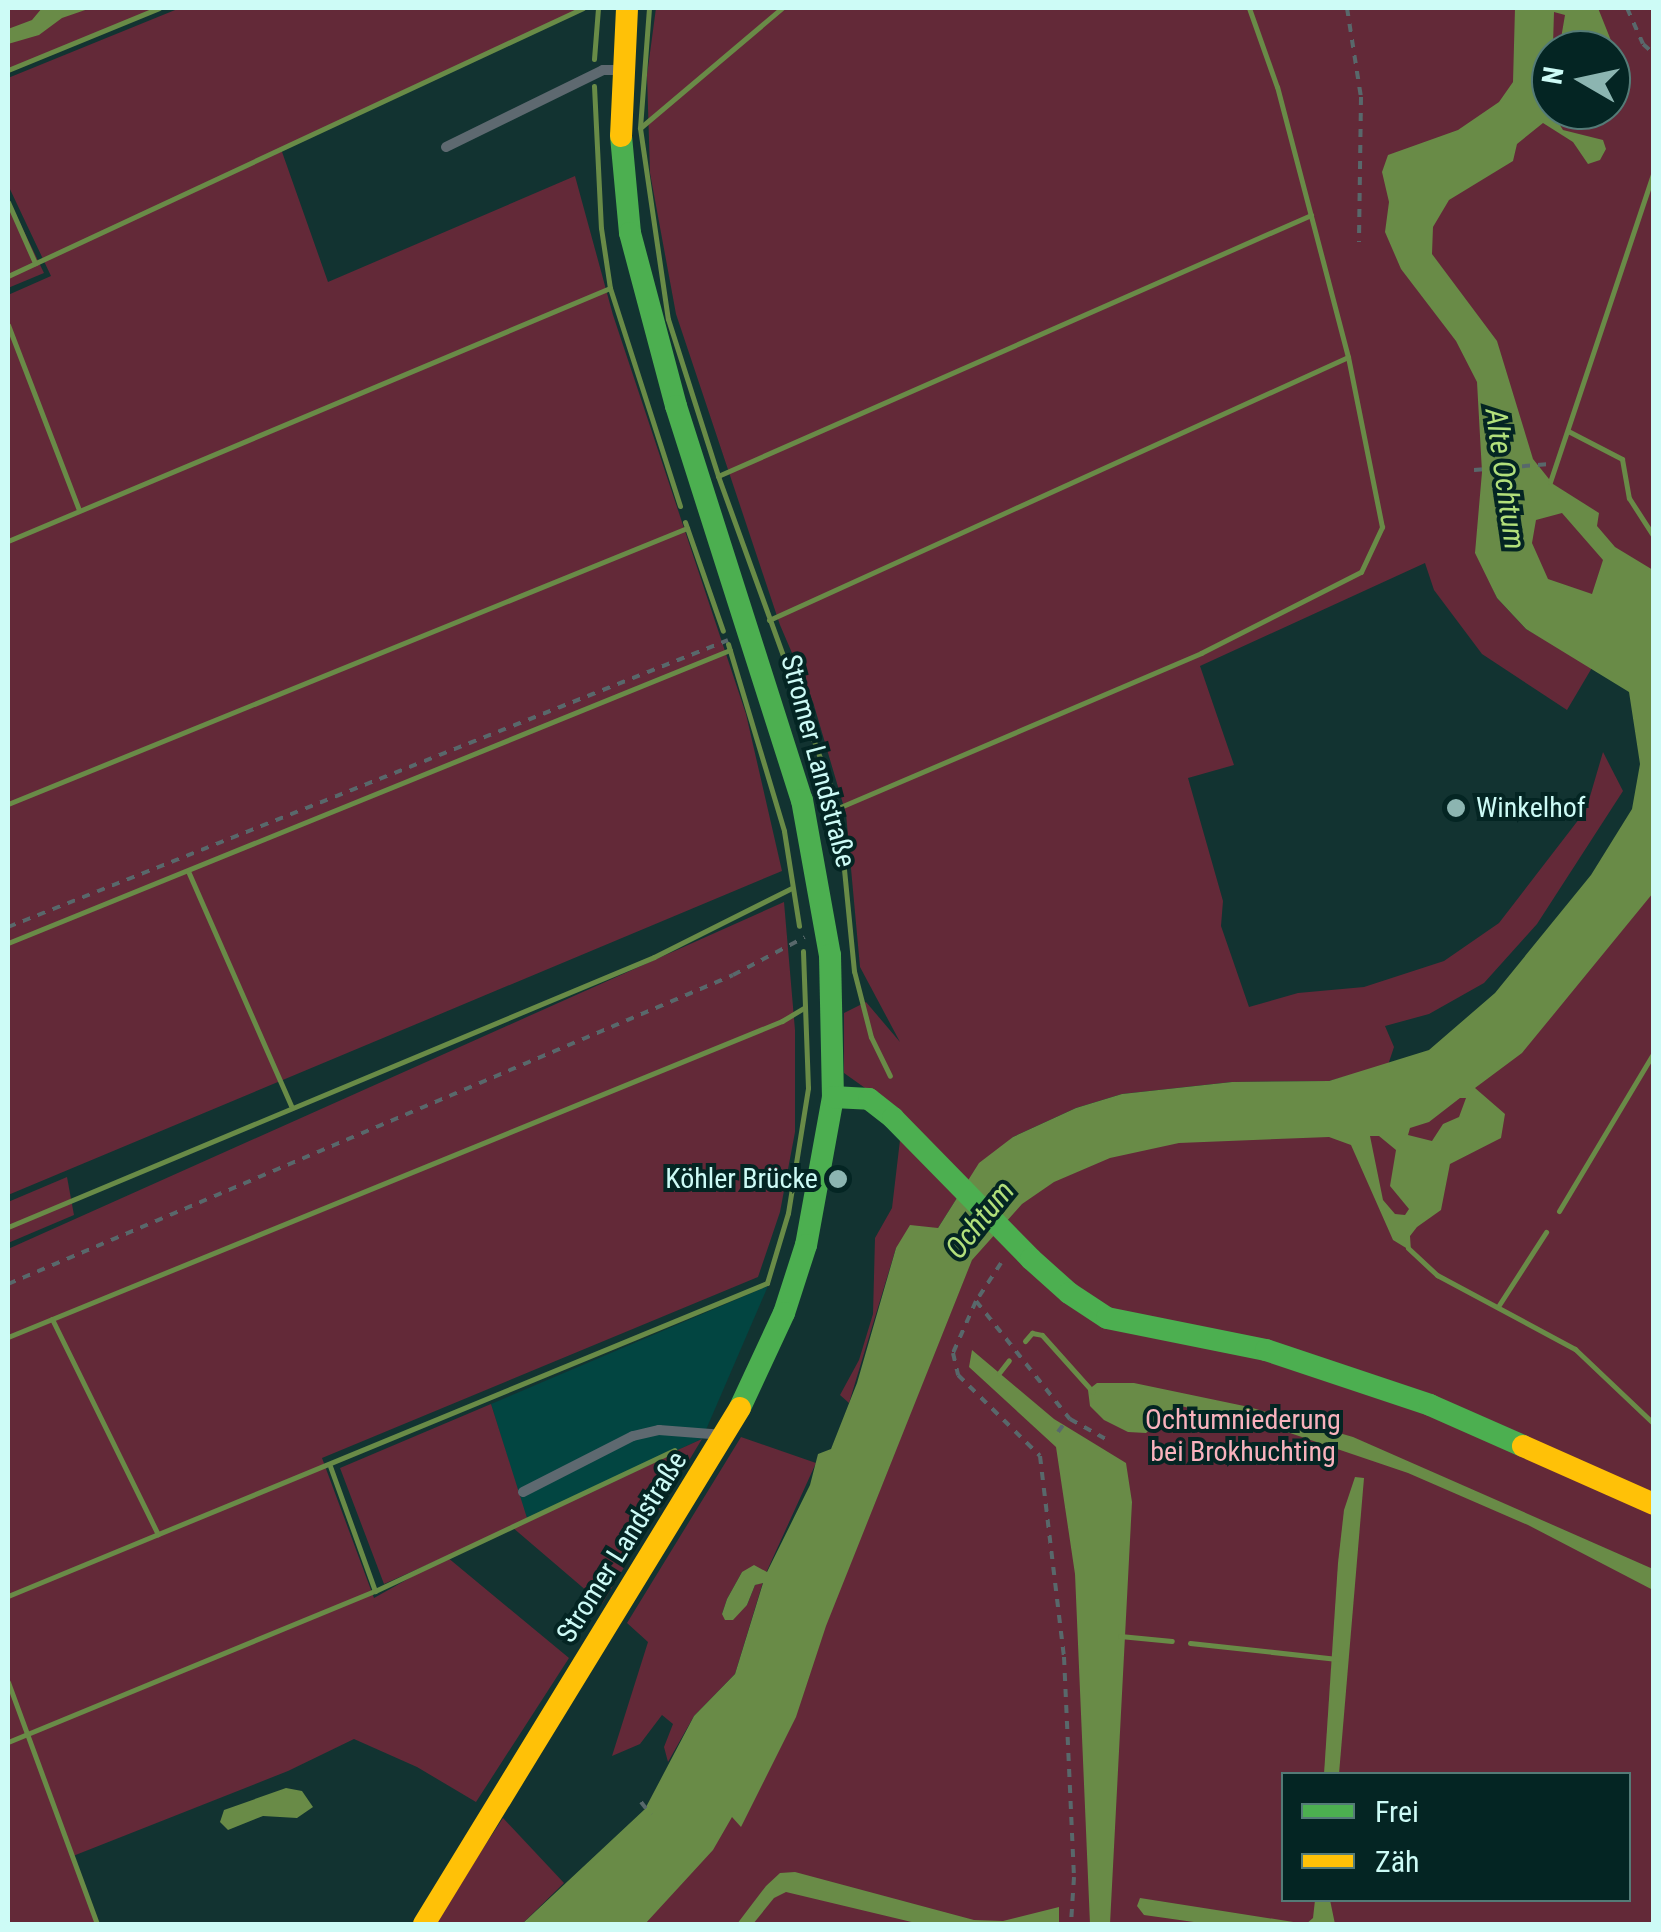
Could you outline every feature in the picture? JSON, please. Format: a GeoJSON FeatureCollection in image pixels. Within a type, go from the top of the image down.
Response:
{"type":"FeatureCollection","features":[{"type":"Feature","properties":{"kind":"main road","name":"Stromer Landstraße"},"geometry":{"type":"LineString","coordinates":[[424,1924],[726,1435],[790,1296],[812,1219],[833,1097],[835,1026],[827,934],[802,800],[638,277],[621,132],[620,70],[627,8]]}},
{"type":"Feature","properties":{"kind":"main road"},"geometry":{"type":"LineString","coordinates":[[833,1097],[870,1100],[893,1118],[1011,1239],[1069,1293],[1107,1318],[1266,1350],[1430,1405],[1654,1504]]}},
{"type":"Feature","properties":{"kind":"lane"},"geometry":{"type":"LineString","coordinates":[[446,147],[603,70],[620,70]]}},
{"type":"Feature","properties":{"kind":"lane"},"geometry":{"type":"LineString","coordinates":[[523,1492],[633,1436],[659,1430],[726,1435]]}},
{"type":"Feature","properties":{"kind":"path"},"geometry":{"type":"LineString","coordinates":[[1347,8],[1361,97],[1356,186],[1359,242]]}},
{"type":"Feature","properties":{"kind":"path"},"geometry":{"type":"LineString","coordinates":[[1627,8],[1643,44],[1654,54]]}},
{"type":"Feature","properties":{"kind":"path"},"geometry":{"type":"LineString","coordinates":[[1474,470],[1550,464]]}},
{"type":"Feature","properties":{"kind":"path"},"geometry":{"type":"LineString","coordinates":[[8,927],[751,631]]}},
{"type":"Feature","properties":{"kind":"path"},"geometry":{"type":"LineString","coordinates":[[8,1284],[733,975],[800,938],[827,934]]}},
{"type":"Feature","properties":{"kind":"path"},"geometry":{"type":"LineString","coordinates":[[1011,1239],[976,1300],[953,1353],[958,1375],[1040,1456],[1064,1657],[1074,1877],[1071,1924]]}},
{"type":"Feature","properties":{"kind":"path"},"geometry":{"type":"LineString","coordinates":[[976,1300],[1070,1419],[1111,1442]]}},
{"type":"Feature","properties":{"kind":"path"},"geometry":{"type":"LineString","coordinates":[[1058,1432],[1063,1426]]}},
{"type":"Feature","properties":{"kind":"path"},"geometry":{"type":"LineString","coordinates":[[641,1802],[651,1814]]}},
{"type":"Feature","properties":{"kind":"shaded area"},"geometry":{"type":"Polygon","coordinates":[[[768,1286],[702,1439],[526,1519],[491,1404],[768,1286]]]}},
{"type":"Feature","properties":{"kind":"green space"},"geometry":{"type":"Polygon","coordinates":[[[8,8],[165,8],[8,71],[8,8]]]}},
{"type":"Feature","properties":{"kind":"green space"},"geometry":{"type":"Polygon","coordinates":[[[180,8],[581,8],[281,149],[328,282],[575,176],[613,315],[746,714],[782,871],[8,1195],[8,295],[51,276],[8,185],[8,78],[180,8]]]}},
{"type":"Feature","properties":{"kind":"green space"},"geometry":{"type":"Polygon","coordinates":[[[656,8],[1653,8],[1653,701],[1483,566],[1497,598],[1526,629],[1593,666],[1567,710],[1482,654],[1434,590],[1425,563],[1200,666],[1234,765],[1188,778],[1223,901],[1221,926],[1249,1007],[1298,993],[1364,987],[1444,961],[1499,923],[1586,810],[1603,752],[1623,791],[1537,924],[1484,983],[1429,1014],[1385,1026],[1394,1047],[1388,1065],[1329,1081],[1232,1082],[1122,1094],[1076,1108],[1013,1137],[966,1184],[903,1115],[844,1073],[844,1013],[866,1002],[900,1042],[860,967],[846,814],[813,702],[780,625],[676,314],[650,173],[647,75],[656,8]]]}},
{"type":"Feature","properties":{"kind":"green space"},"geometry":{"type":"Polygon","coordinates":[[[8,198],[44,273],[8,288],[8,198]]]}},
{"type":"Feature","properties":{"kind":"green space","name":"Ochtumniederung bei Brokhuchting"},"geometry":{"type":"Polygon","coordinates":[[[1653,804],[1653,1924],[557,1924],[722,1736],[990,1168],[1414,1077],[1509,1001],[1653,804]]]}},
{"type":"Feature","properties":{"kind":"green space"},"geometry":{"type":"Polygon","coordinates":[[[784,902],[795,1030],[795,1132],[780,1212],[758,1277],[322,1458],[374,1598],[447,1557],[569,1658],[476,1802],[417,1767],[354,1739],[288,1771],[73,1856],[97,1924],[8,1924],[8,1249],[784,902]]]}},
{"type":"Feature","properties":{"kind":"green space"},"geometry":{"type":"Polygon","coordinates":[[[900,1140],[957,1198],[938,1228],[896,1248],[849,1403],[840,1395],[859,1360],[873,1314],[875,1238],[892,1208],[900,1140]]]}},
{"type":"Feature","properties":{"kind":"green space"},"geometry":{"type":"Polygon","coordinates":[[[67,1177],[74,1215],[8,1243],[8,1202],[67,1177]]]}},
{"type":"Feature","properties":{"kind":"green space"},"geometry":{"type":"Polygon","coordinates":[[[491,1404],[527,1518],[702,1439],[602,1604],[512,1527],[384,1584],[340,1468],[491,1404]]]}},
{"type":"Feature","properties":{"kind":"green space"},"geometry":{"type":"Polygon","coordinates":[[[741,1437],[816,1463],[766,1573],[742,1572],[727,1599],[722,1614],[747,1605],[755,1585],[763,1582],[735,1674],[694,1716],[668,1762],[664,1747],[673,1724],[662,1715],[640,1744],[612,1756],[648,1642],[627,1623],[741,1437]]]}},
{"type":"Feature","properties":{"kind":"green space"},"geometry":{"type":"Polygon","coordinates":[[[503,1818],[564,1883],[522,1924],[433,1924],[503,1818]]]}},
{"type":"Feature","properties":{"kind":"water"},"geometry":{"type":"Polygon","coordinates":[[[42,8],[91,8],[62,18],[39,35],[8,44],[8,29],[32,20],[42,8]]]}},
{"type":"Feature","properties":{"kind":"water"},"geometry":{"type":"Polygon","coordinates":[[[1515,8],[1598,8],[1607,30],[1562,30],[1565,15],[1554,12],[1553,30],[1531,30],[1531,130],[1534,130],[1517,144],[1513,161],[1449,200],[1433,227],[1432,254],[1497,341],[1533,459],[1553,484],[1599,513],[1597,526],[1615,547],[1653,570],[1653,893],[1522,1053],[1475,1088],[1505,1114],[1501,1138],[1450,1164],[1441,1210],[1410,1236],[1411,1251],[1393,1240],[1351,1145],[1329,1137],[1179,1143],[1110,1158],[1054,1182],[1022,1204],[972,1260],[826,1626],[796,1717],[741,1827],[732,1817],[713,1850],[645,1924],[522,1924],[645,1809],[694,1716],[735,1674],[763,1583],[755,1585],[747,1605],[733,1620],[725,1620],[722,1614],[727,1599],[742,1572],[754,1565],[767,1572],[810,1485],[818,1454],[831,1449],[857,1383],[896,1248],[910,1225],[938,1228],[979,1163],[1013,1137],[1076,1108],[1122,1094],[1232,1082],[1329,1081],[1429,1050],[1495,993],[1591,875],[1632,809],[1640,764],[1629,692],[1526,629],[1497,598],[1475,553],[1482,472],[1477,382],[1456,341],[1401,269],[1385,232],[1389,202],[1382,172],[1388,155],[1458,130],[1499,102],[1513,82],[1515,8]],[[1562,513],[1536,520],[1532,543],[1548,579],[1592,594],[1603,560],[1562,513]],[[1460,1098],[1429,1122],[1410,1128],[1408,1135],[1432,1141],[1443,1124],[1459,1117],[1466,1098],[1460,1098]],[[1370,1136],[1383,1200],[1395,1214],[1405,1215],[1409,1209],[1390,1186],[1396,1150],[1379,1136],[1370,1136]]]}},
{"type":"Feature","properties":{"kind":"water"},"geometry":{"type":"Polygon","coordinates":[[[1554,130],[1603,140],[1606,149],[1600,160],[1588,164],[1573,142],[1554,130]]]}},
{"type":"Feature","properties":{"kind":"water"},"geometry":{"type":"Polygon","coordinates":[[[972,1350],[1054,1419],[1126,1463],[1132,1502],[1110,1924],[1090,1924],[1075,1574],[1056,1447],[969,1367],[972,1350]]]}},
{"type":"Feature","properties":{"kind":"water"},"geometry":{"type":"Polygon","coordinates":[[[1097,1383],[1134,1383],[1249,1407],[1353,1437],[1653,1569],[1653,1590],[1528,1525],[1408,1473],[1290,1433],[1177,1405],[1146,1433],[1128,1432],[1104,1420],[1090,1406],[1088,1390],[1097,1383]]]}},
{"type":"Feature","properties":{"kind":"water"},"geometry":{"type":"Polygon","coordinates":[[[1355,1477],[1364,1478],[1339,1772],[1324,1772],[1338,1563],[1344,1510],[1355,1477]]]}},
{"type":"Feature","properties":{"kind":"water"},"geometry":{"type":"Polygon","coordinates":[[[286,1788],[302,1791],[313,1807],[297,1818],[263,1816],[228,1830],[220,1822],[224,1810],[286,1788]]]}},
{"type":"Feature","properties":{"kind":"water"},"geometry":{"type":"Polygon","coordinates":[[[795,1872],[974,1920],[1003,1921],[1059,1907],[1059,1924],[920,1924],[786,1892],[774,1898],[753,1924],[737,1924],[780,1873],[795,1872]]]}},
{"type":"Feature","properties":{"kind":"water"},"geometry":{"type":"Polygon","coordinates":[[[1140,1898],[1306,1924],[1208,1924],[1144,1915],[1137,1906],[1140,1898]]]}},
{"type":"Feature","properties":{"kind":"water"},"geometry":{"type":"Polygon","coordinates":[[[1315,1902],[1330,1902],[1335,1924],[1306,1924],[1313,1918],[1315,1902]]]}},
{"type":"Feature","properties":{"kind":"waterway"},"geometry":{"type":"LineString","coordinates":[[8,70],[159,8]]}},
{"type":"Feature","properties":{"kind":"waterway"},"geometry":{"type":"LineString","coordinates":[[8,276],[583,8]]}},
{"type":"Feature","properties":{"kind":"waterway"},"geometry":{"type":"LineString","coordinates":[[594,59],[598,8]]}},
{"type":"Feature","properties":{"kind":"waterway"},"geometry":{"type":"LineString","coordinates":[[649,8],[640,128],[668,319],[718,476],[838,808],[854,971],[871,1037],[890,1076]]}},
{"type":"Feature","properties":{"kind":"waterway"},"geometry":{"type":"LineString","coordinates":[[640,128],[782,8]]}},
{"type":"Feature","properties":{"kind":"waterway"},"geometry":{"type":"LineString","coordinates":[[838,808],[1201,653],[1361,572],[1382,527],[1348,357],[1277,87],[1249,8]]}},
{"type":"Feature","properties":{"kind":"waterway"},"geometry":{"type":"LineString","coordinates":[[594,86],[601,228],[610,288],[680,506]]}},
{"type":"Feature","properties":{"kind":"waterway"},"geometry":{"type":"LineString","coordinates":[[1550,482],[1654,172]]}},
{"type":"Feature","properties":{"kind":"waterway"},"geometry":{"type":"LineString","coordinates":[[8,202],[35,263]]}},
{"type":"Feature","properties":{"kind":"waterway"},"geometry":{"type":"LineString","coordinates":[[718,476],[1311,215]]}},
{"type":"Feature","properties":{"kind":"waterway"},"geometry":{"type":"LineString","coordinates":[[8,541],[610,288]]}},
{"type":"Feature","properties":{"kind":"waterway"},"geometry":{"type":"LineString","coordinates":[[8,325],[79,510]]}},
{"type":"Feature","properties":{"kind":"waterway"},"geometry":{"type":"LineString","coordinates":[[769,620],[1348,357]]}},
{"type":"Feature","properties":{"kind":"waterway"},"geometry":{"type":"LineString","coordinates":[[1568,431],[1622,459],[1629,498],[1654,537]]}},
{"type":"Feature","properties":{"kind":"waterway"},"geometry":{"type":"LineString","coordinates":[[685,522],[723,631]]}},
{"type":"Feature","properties":{"kind":"waterway"},"geometry":{"type":"LineString","coordinates":[[8,804],[687,528]]}},
{"type":"Feature","properties":{"kind":"waterway"},"geometry":{"type":"LineString","coordinates":[[728,644],[784,831],[799,926]]}},
{"type":"Feature","properties":{"kind":"waterway"},"geometry":{"type":"LineString","coordinates":[[8,943],[730,650]]}},
{"type":"Feature","properties":{"kind":"waterway"},"geometry":{"type":"LineString","coordinates":[[188,871],[291,1106]]}},
{"type":"Feature","properties":{"kind":"waterway"},"geometry":{"type":"LineString","coordinates":[[8,1227],[654,957],[792,888]]}},
{"type":"Feature","properties":{"kind":"waterway"},"geometry":{"type":"LineString","coordinates":[[8,1596],[767,1283],[788,1213],[808,1088],[803,951]]}},
{"type":"Feature","properties":{"kind":"waterway"},"geometry":{"type":"LineString","coordinates":[[8,1337],[782,1021],[804,1008]]}},
{"type":"Feature","properties":{"kind":"waterway"},"geometry":{"type":"LineString","coordinates":[[1559,1211],[1654,1052]]}},
{"type":"Feature","properties":{"kind":"waterway"},"geometry":{"type":"LineString","coordinates":[[1499,1305],[1546,1232]]}},
{"type":"Feature","properties":{"kind":"waterway"},"geometry":{"type":"LineString","coordinates":[[1408,1248],[1437,1275],[1575,1349],[1654,1424]]}},
{"type":"Feature","properties":{"kind":"waterway"},"geometry":{"type":"LineString","coordinates":[[52,1319],[158,1534]]}},
{"type":"Feature","properties":{"kind":"waterway"},"geometry":{"type":"LineString","coordinates":[[1025,1341],[1032,1333],[1042,1335],[1093,1392]]}},
{"type":"Feature","properties":{"kind":"waterway"},"geometry":{"type":"LineString","coordinates":[[999,1373],[1009,1360]]}},
{"type":"Feature","properties":{"kind":"waterway"},"geometry":{"type":"LineString","coordinates":[[8,1742],[375,1591],[675,1450]]}},
{"type":"Feature","properties":{"kind":"waterway"},"geometry":{"type":"LineString","coordinates":[[330,1466],[375,1591]]}},
{"type":"Feature","properties":{"kind":"waterway"},"geometry":{"type":"LineString","coordinates":[[1120,1636],[1172,1641]]}},
{"type":"Feature","properties":{"kind":"waterway"},"geometry":{"type":"LineString","coordinates":[[1190,1643],[1337,1659]]}},
{"type":"Feature","properties":{"kind":"waterway"},"geometry":{"type":"LineString","coordinates":[[8,1682],[97,1924]]}},
{"type":"Feature","properties":{"kind":"traffic: fast"},"geometry":{"type":"LineString","coordinates":[[621,136],[630,233],[676,406],[802,800],[830,955],[833,1097],[806,1245],[784,1313],[740,1408]]}},
{"type":"Feature","properties":{"kind":"traffic: fast"},"geometry":{"type":"LineString","coordinates":[[833,1097],[869,1099],[893,1118],[1031,1259],[1069,1293],[1107,1318],[1266,1350],[1430,1405],[1523,1446]]}},
{"type":"Feature","properties":{"kind":"traffic: slow"},"geometry":{"type":"LineString","coordinates":[[621,136],[627,8]]}},
{"type":"Feature","properties":{"kind":"traffic: slow"},"geometry":{"type":"LineString","coordinates":[[424,1924],[740,1408]]}},
{"type":"Feature","properties":{"kind":"traffic: slow"},"geometry":{"type":"LineString","coordinates":[[1523,1446],[1654,1504]]}},
{"type":"Feature","properties":{"kind":"place","name":"Winkelhof"},"geometry":{"type":"Point","coordinates":[1456,808]}},
{"type":"Feature","properties":{"kind":"place","name":"Köhler Brücke"},"geometry":{"type":"Point","coordinates":[838,1179]}},
{"type":"Feature","properties":{"kind":"water label","name":"Alte Ochtum"},"geometry":{"type":"Point","coordinates":[1505,479]}},
{"type":"Feature","properties":{"kind":"water label","name":"Ochtum"},"geometry":{"type":"Point","coordinates":[980,1220]}}]}
